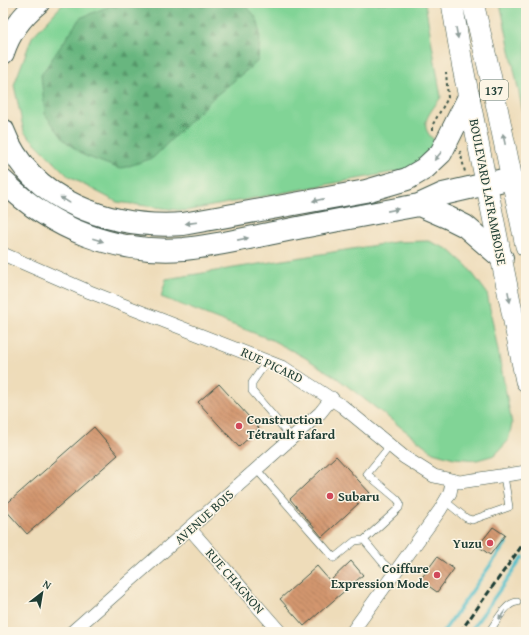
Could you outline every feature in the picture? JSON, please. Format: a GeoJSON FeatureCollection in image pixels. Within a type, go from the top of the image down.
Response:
{"type":"FeatureCollection","features":[{"type":"Feature","properties":{"kind":"highway"},"geometry":{"type":"LineString","coordinates":[[3,53],[8,41],[20,22],[38,3]]}},
{"type":"Feature","properties":{"kind":"highway"},"geometry":{"type":"LineString","coordinates":[[3,130],[15,155],[28,171],[44,186],[72,204],[101,216],[122,222],[144,225],[176,225],[355,193],[383,187],[407,179],[424,169],[441,153],[469,97]]}},
{"type":"Feature","properties":{"kind":"highway"},"geometry":{"type":"LineString","coordinates":[[3,181],[37,210],[74,231],[111,244],[150,249],[178,249],[205,246],[419,205],[443,194],[512,178]]}},
{"type":"Feature","properties":{"kind":"highway"},"geometry":{"type":"LineString","coordinates":[[419,205],[465,226],[502,258]]}},
{"type":"Feature","properties":{"kind":"main road","name":"BOULEVARD LAFRAMBOISE"},"geometry":{"type":"LineString","coordinates":[[452,3],[469,97],[526,381]]}},
{"type":"Feature","properties":{"kind":"main road","name":"BOULEVARD LAFRAMBOISE"},"geometry":{"type":"LineString","coordinates":[[473,3],[526,246]]}},
{"type":"Feature","properties":{"kind":"street","name":"RUE PICARD"},"geometry":{"type":"LineString","coordinates":[[3,254],[105,298],[267,361],[298,376],[332,398],[423,471],[452,482],[470,481],[526,472]]}},
{"type":"Feature","properties":{"kind":"street","name":"AVENUE BOIS"},"geometry":{"type":"LineString","coordinates":[[72,632],[257,470],[320,413],[332,398]]}},
{"type":"Feature","properties":{"kind":"street"},"geometry":{"type":"LineString","coordinates":[[352,632],[445,501],[452,482]]}},
{"type":"Feature","properties":{"kind":"street","name":"RUE CHAGNON"},"geometry":{"type":"LineString","coordinates":[[190,529],[280,632]]}},
{"type":"Feature","properties":{"kind":"lane"},"geometry":{"type":"LineString","coordinates":[[267,361],[252,383],[252,391],[292,438]]}},
{"type":"Feature","properties":{"kind":"lane"},"geometry":{"type":"LineString","coordinates":[[257,470],[334,558],[355,541],[364,540],[400,506],[397,499],[367,474],[390,446]]}},
{"type":"Feature","properties":{"kind":"lane"},"geometry":{"type":"LineString","coordinates":[[445,501],[466,518],[472,520],[509,507],[504,476]]}},
{"type":"Feature","properties":{"kind":"lane"},"geometry":{"type":"LineString","coordinates":[[364,540],[383,563],[394,572]]}},
{"type":"Feature","properties":{"kind":"lane"},"geometry":{"type":"LineString","coordinates":[[489,632],[507,608],[513,602],[517,602]]}},
{"type":"Feature","properties":{"kind":"path"},"geometry":{"type":"LineString","coordinates":[[435,132],[433,124],[448,94],[445,69]]}},
{"type":"Feature","properties":{"kind":"path","name":"BOULEVARD LAFRAMBOISE"},"geometry":{"type":"LineString","coordinates":[[458,148],[462,155],[466,174]]}},
{"type":"Feature","properties":{"kind":"green space"},"geometry":{"type":"Polygon","coordinates":[[[64,3],[425,3],[441,97],[426,120],[426,126],[431,137],[438,143],[424,159],[405,170],[185,211],[117,202],[69,177],[24,132],[14,85],[32,37],[64,3]]]}},
{"type":"Feature","properties":{"kind":"green space"},"geometry":{"type":"Polygon","coordinates":[[[117,3],[241,3],[254,15],[259,28],[260,36],[258,61],[214,97],[153,158],[120,169],[83,155],[64,140],[45,114],[41,75],[80,18],[117,3]]]}},
{"type":"Feature","properties":{"kind":"green space"},"geometry":{"type":"Polygon","coordinates":[[[500,3],[526,3],[526,126],[500,3]]]}},
{"type":"Feature","properties":{"kind":"green space"},"geometry":{"type":"Polygon","coordinates":[[[428,241],[448,249],[467,266],[487,293],[512,424],[508,441],[495,455],[477,460],[454,458],[433,452],[337,378],[304,357],[272,340],[161,297],[166,279],[395,242],[428,241]]]}},
{"type":"Feature","properties":{"kind":"building"},"geometry":{"type":"Polygon","coordinates":[[[219,384],[259,428],[239,447],[198,402],[219,384]]]}},
{"type":"Feature","properties":{"kind":"building"},"geometry":{"type":"Polygon","coordinates":[[[94,427],[118,455],[27,534],[3,507],[94,427]]]}},
{"type":"Feature","properties":{"kind":"building","name":"Subaru"},"geometry":{"type":"Polygon","coordinates":[[[336,456],[370,493],[322,537],[290,499],[336,456]]]}},
{"type":"Feature","properties":{"kind":"building","name":"Yuzu"},"geometry":{"type":"Polygon","coordinates":[[[493,527],[505,535],[490,555],[478,546],[493,527]]]}},
{"type":"Feature","properties":{"kind":"building","name":"Coiffure Expression Mode"},"geometry":{"type":"Polygon","coordinates":[[[437,557],[454,569],[437,592],[420,580],[437,557]]]}},
{"type":"Feature","properties":{"kind":"building"},"geometry":{"type":"Polygon","coordinates":[[[351,561],[363,575],[304,626],[280,599],[317,566],[330,581],[351,561]]]}},
{"type":"Feature","properties":{"kind":"waterway"},"geometry":{"type":"LineString","coordinates":[[443,632],[506,543]]}},
{"type":"Feature","properties":{"kind":"waterway"},"geometry":{"type":"LineString","coordinates":[[470,632],[523,557]]}},
{"type":"Feature","properties":{"kind":"railway"},"geometry":{"type":"LineString","coordinates":[[460,632],[526,540]]}},
{"type":"Feature","properties":{"kind":"place","name":"Construction Tétrault Fafard"},"geometry":{"type":"Point","coordinates":[239,426]}},
{"type":"Feature","properties":{"kind":"place","name":"Subaru"},"geometry":{"type":"Point","coordinates":[330,496]}},
{"type":"Feature","properties":{"kind":"place","name":"Yuzu"},"geometry":{"type":"Point","coordinates":[490,543]}},
{"type":"Feature","properties":{"kind":"place","name":"Coiffure Expression Mode"},"geometry":{"type":"Point","coordinates":[437,575]}}]}
